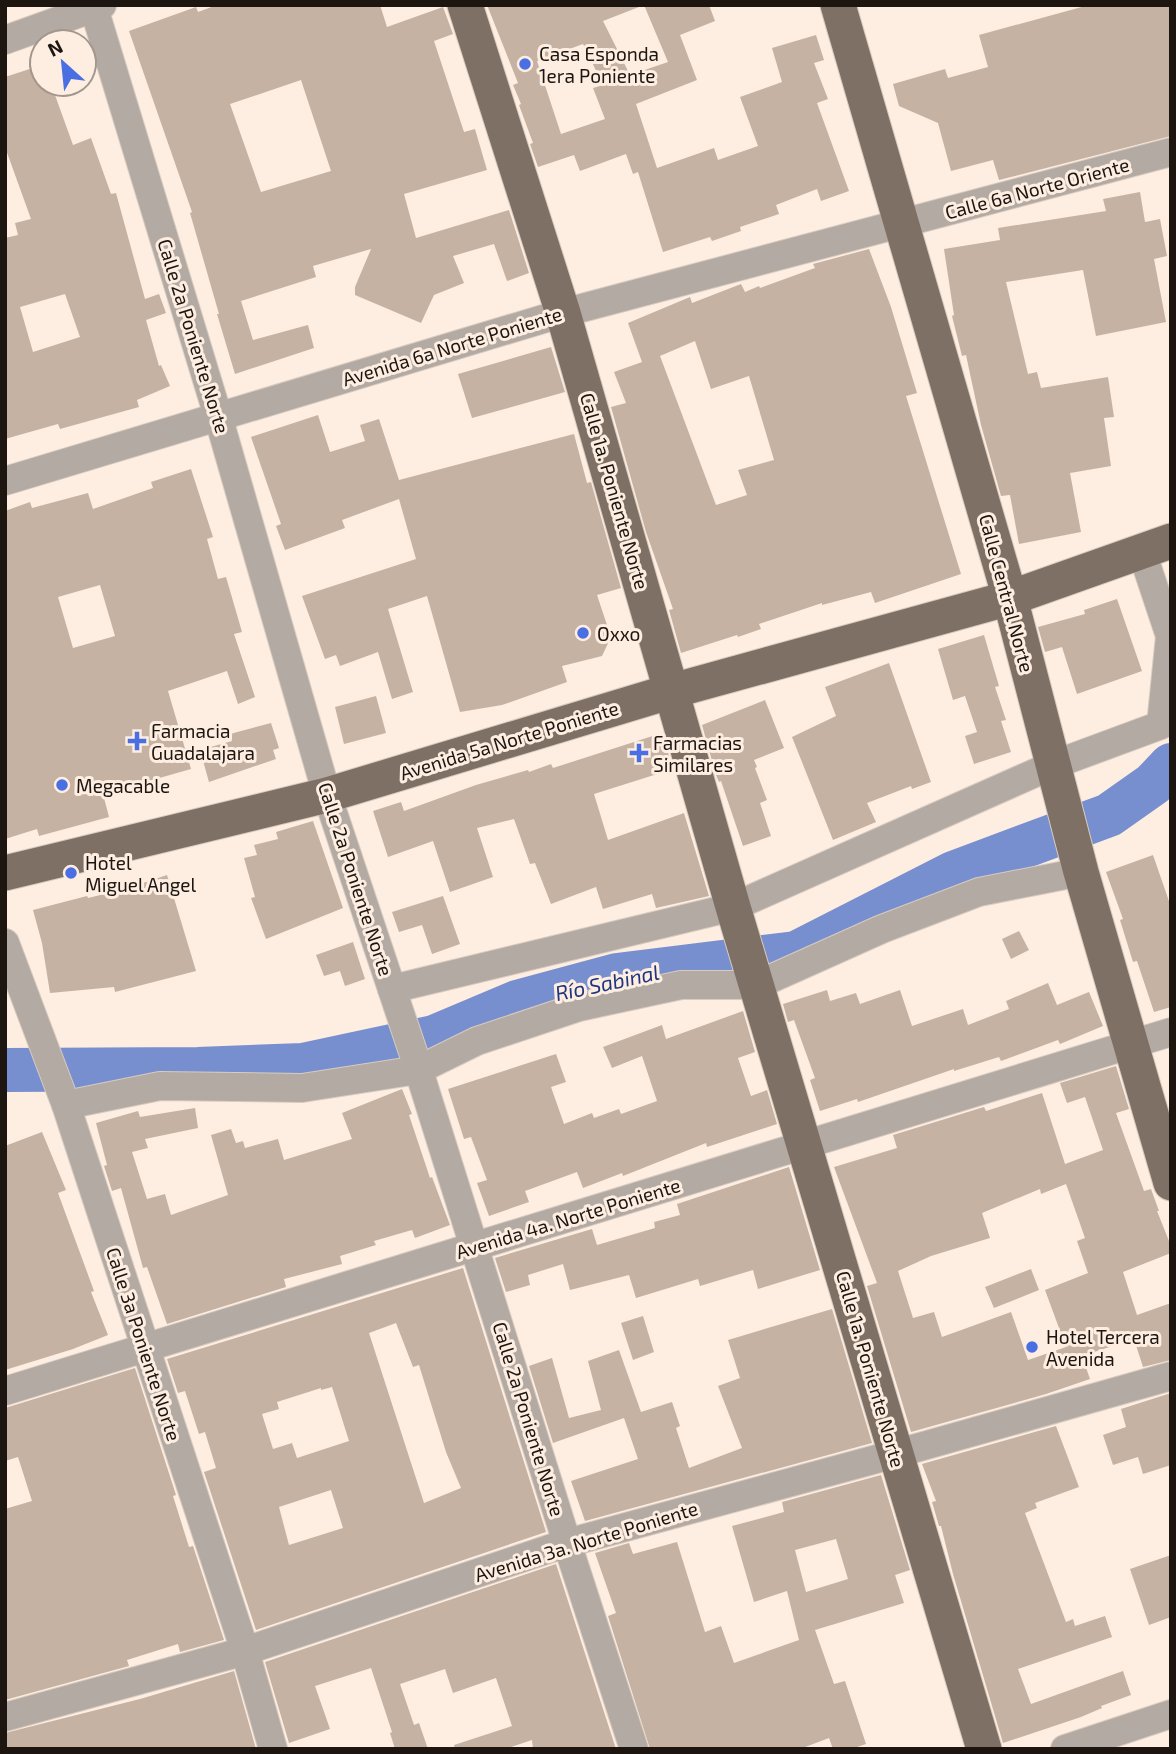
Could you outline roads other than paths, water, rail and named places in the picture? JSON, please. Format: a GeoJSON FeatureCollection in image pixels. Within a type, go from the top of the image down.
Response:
{"type":"FeatureCollection","features":[{"type":"Feature","properties":{"kind":"main road","name":"Calle 1a. Poniente Norte"},"geometry":{"type":"LineString","coordinates":[[465,5],[563,313],[734,910],[984,1749]]}},
{"type":"Feature","properties":{"kind":"main road","name":"Calle Central Norte"},"geometry":{"type":"LineString","coordinates":[[838,5],[1010,598],[1078,859],[1171,1183]]}},
{"type":"Feature","properties":{"kind":"main road","name":"Avenida 5a Norte Poniente"},"geometry":{"type":"LineString","coordinates":[[5,873],[327,795],[672,691],[1010,598],[1152,548]]}},
{"type":"Feature","properties":{"kind":"street"},"geometry":{"type":"LineString","coordinates":[[5,40],[96,6]]}},
{"type":"Feature","properties":{"kind":"street","name":"Calle 2a Poniente Norte"},"geometry":{"type":"LineString","coordinates":[[96,6],[327,795],[393,990],[634,1749]]}},
{"type":"Feature","properties":{"kind":"street","name":"Calle 6a Norte Oriente"},"geometry":{"type":"LineString","coordinates":[[902,223],[1171,152]]}},
{"type":"Feature","properties":{"kind":"street","name":"Avenida 6a Norte Poniente"},"geometry":{"type":"LineString","coordinates":[[5,481],[563,313],[902,223]]}},
{"type":"Feature","properties":{"kind":"street"},"geometry":{"type":"LineString","coordinates":[[393,990],[734,910],[1054,768],[1161,725],[1170,636],[1152,548]]}},
{"type":"Feature","properties":{"kind":"street"},"geometry":{"type":"LineString","coordinates":[[64,1098],[160,1086],[302,1088],[416,1063],[579,1007],[681,985],[757,985],[882,929],[979,892],[1078,859]]}},
{"type":"Feature","properties":{"kind":"street","name":"Calle 3a Poniente Norte"},"geometry":{"type":"LineString","coordinates":[[5,943],[64,1098],[245,1651],[273,1749]]}},
{"type":"Feature","properties":{"kind":"street","name":"Avenida 4a. Norte Poniente"},"geometry":{"type":"LineString","coordinates":[[5,1391],[1171,1032]]}},
{"type":"Feature","properties":{"kind":"street","name":"Avenida 3a. Norte Poniente"},"geometry":{"type":"LineString","coordinates":[[5,1717],[245,1651],[567,1543],[1171,1376]]}},
{"type":"Feature","properties":{"kind":"street"},"geometry":{"type":"LineString","coordinates":[[1065,1749],[1171,1714]]}},
{"type":"Feature","properties":{"kind":"waterway","name":"Río Sabinal"},"geometry":{"type":"LineString","coordinates":[[5,1070],[198,1069],[303,1065],[434,1037],[517,1002],[617,975],[796,953],[953,873],[1109,815],[1153,784],[1171,765]]}},
{"type":"Feature","properties":{"kind":"place","name":"Casa Esponda 1era Poniente"},"geometry":{"type":"Point","coordinates":[525,64]}},
{"type":"Feature","properties":{"kind":"place","name":"Oxxo"},"geometry":{"type":"Point","coordinates":[583,633]}},
{"type":"Feature","properties":{"kind":"place","name":"Farmacia Guadalajara"},"geometry":{"type":"Point","coordinates":[137,741]}},
{"type":"Feature","properties":{"kind":"place","name":"Farmacias Similares"},"geometry":{"type":"Point","coordinates":[639,753]}},
{"type":"Feature","properties":{"kind":"place","name":"Megacable"},"geometry":{"type":"Point","coordinates":[62,785]}},
{"type":"Feature","properties":{"kind":"place","name":"Hotel Miguel Angel"},"geometry":{"type":"Point","coordinates":[71,873]}},
{"type":"Feature","properties":{"kind":"place","name":"Hotel Tercera Avenida"},"geometry":{"type":"Point","coordinates":[1032,1347]}}]}
